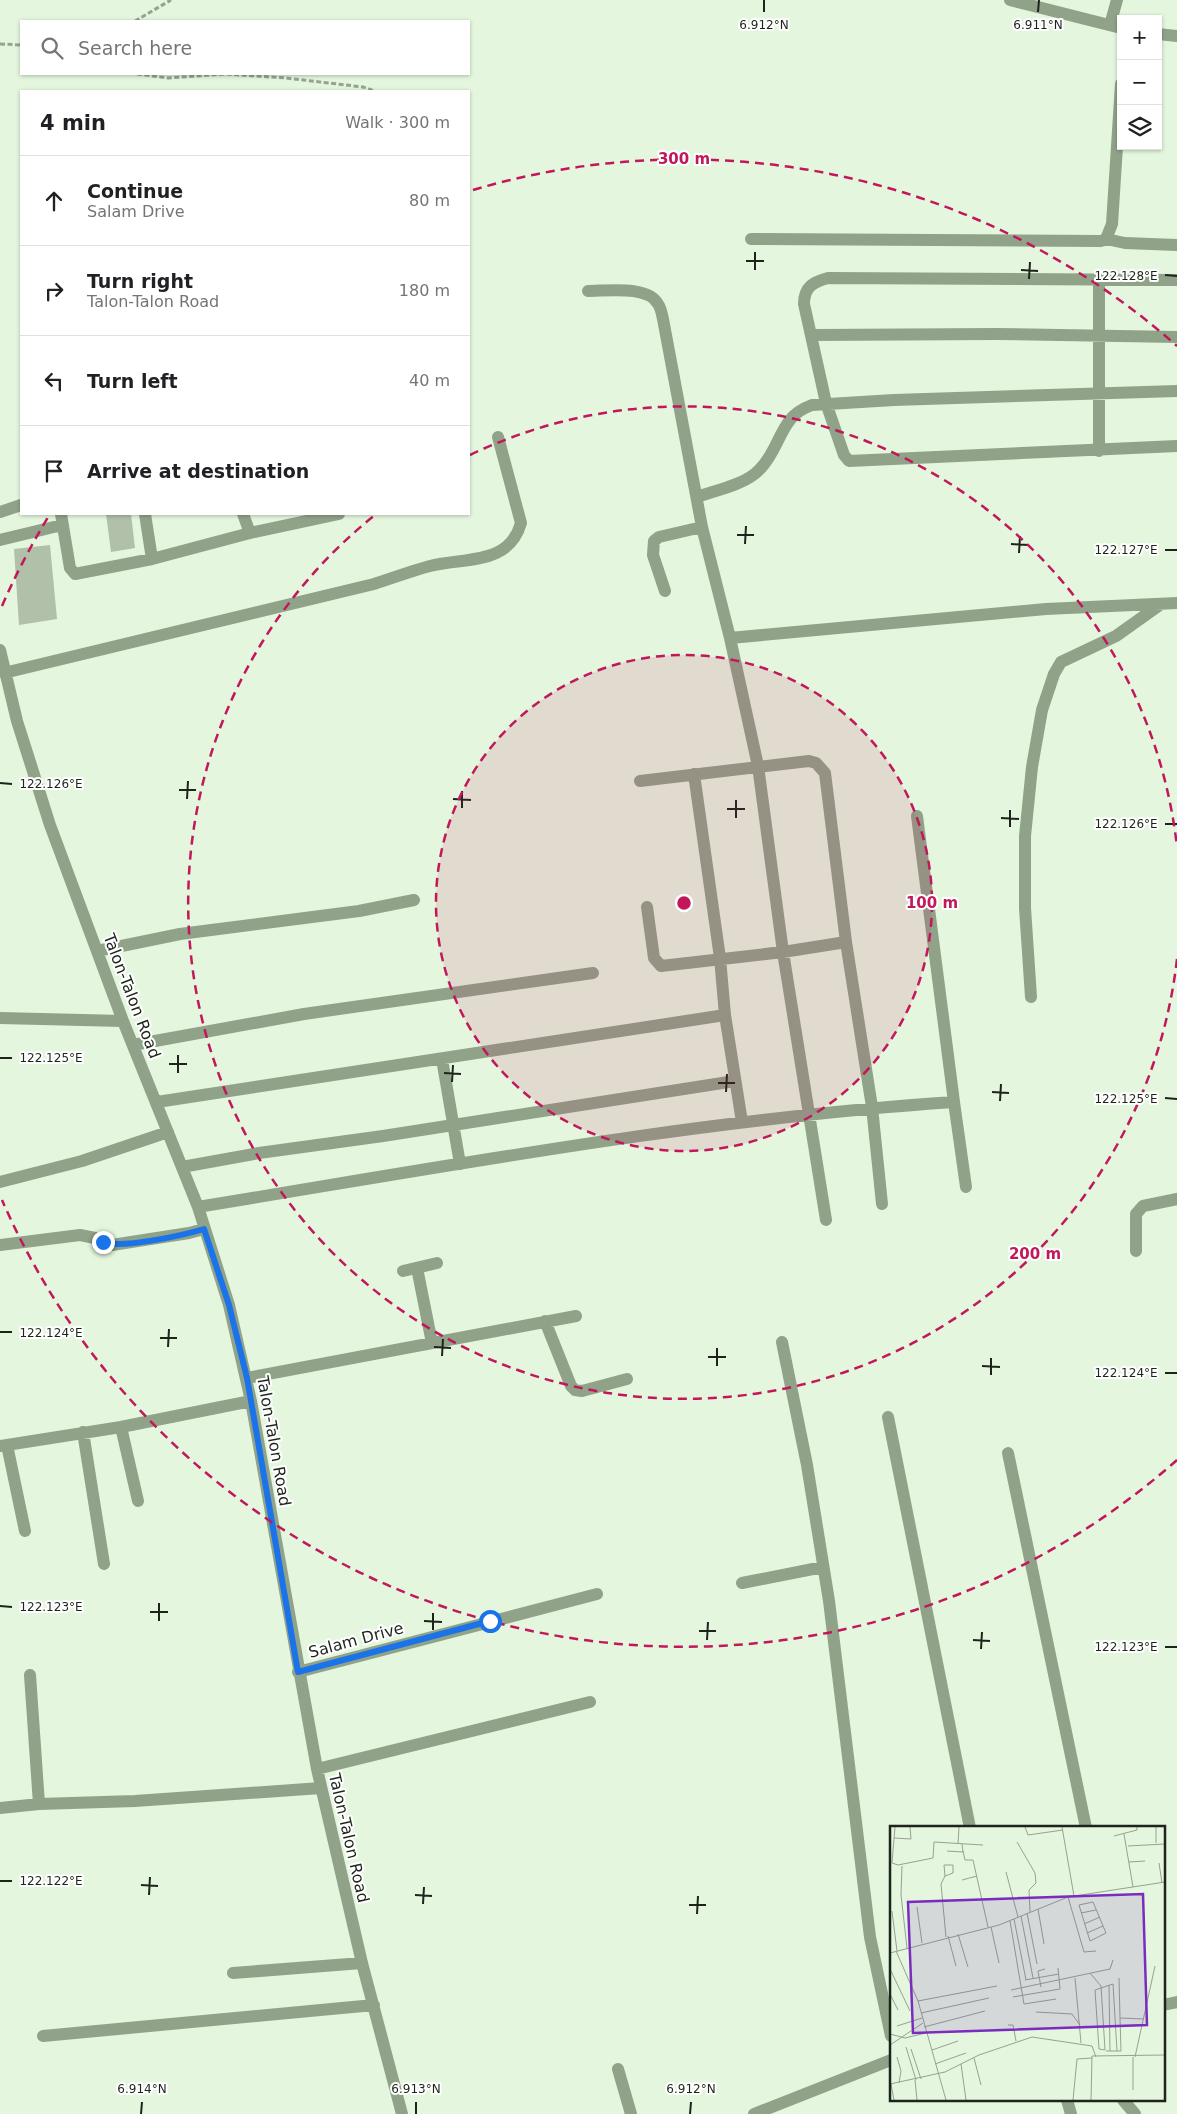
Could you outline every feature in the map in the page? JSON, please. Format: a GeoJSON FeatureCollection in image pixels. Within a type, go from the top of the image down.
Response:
{"type":"FeatureCollection","features":[{"type":"Feature","properties":{"kind":"street"},"geometry":{"type":"LineString","coordinates":[[1010,0],[1115,27],[1117,0]]}},
{"type":"Feature","properties":{"kind":"street"},"geometry":{"type":"LineString","coordinates":[[1162,34],[1177,36]]}},
{"type":"Feature","properties":{"kind":"street"},"geometry":{"type":"LineString","coordinates":[[1106,239],[1112,224],[1120,105]]}},
{"type":"Feature","properties":{"kind":"street"},"geometry":{"type":"LineString","coordinates":[[751,240],[1053,242],[1101,241],[1106,239],[1126,243],[1177,245]]}},
{"type":"Feature","properties":{"kind":"street"},"geometry":{"type":"LineString","coordinates":[[1177,280],[828,278],[813,282],[806,290],[804,297],[826,403],[844,454],[847,459],[853,462],[1177,446]]}},
{"type":"Feature","properties":{"kind":"street"},"geometry":{"type":"LineString","coordinates":[[1099,280],[1099,450]]}},
{"type":"Feature","properties":{"kind":"street"},"geometry":{"type":"LineString","coordinates":[[588,291],[635,291],[646,294],[659,305],[702,527],[730,638],[758,766],[783,952],[826,1220]]}},
{"type":"Feature","properties":{"kind":"street"},"geometry":{"type":"LineString","coordinates":[[812,335],[1177,337]]}},
{"type":"Feature","properties":{"kind":"street"},"geometry":{"type":"LineString","coordinates":[[697,497],[747,479],[759,470],[778,443],[790,419],[802,409],[812,405],[1177,391]]}},
{"type":"Feature","properties":{"kind":"street"},"geometry":{"type":"LineString","coordinates":[[4,673],[374,584],[431,566],[483,558],[504,549],[513,542],[518,534],[521,522],[498,438]]}},
{"type":"Feature","properties":{"kind":"street"},"geometry":{"type":"LineString","coordinates":[[0,512],[20,505]]}},
{"type":"Feature","properties":{"kind":"street"},"geometry":{"type":"LineString","coordinates":[[144,515],[152,559]]}},
{"type":"Feature","properties":{"kind":"street"},"geometry":{"type":"LineString","coordinates":[[243,515],[250,533]]}},
{"type":"Feature","properties":{"kind":"street"},"geometry":{"type":"LineString","coordinates":[[0,540],[61,519],[70,568],[75,574],[152,559],[250,533],[331,515]]}},
{"type":"Feature","properties":{"kind":"street"},"geometry":{"type":"LineString","coordinates":[[664,591],[653,555],[654,541],[659,537],[702,527]]}},
{"type":"Feature","properties":{"kind":"street"},"geometry":{"type":"LineString","coordinates":[[730,638],[1046,609],[1177,603]]}},
{"type":"Feature","properties":{"kind":"street"},"geometry":{"type":"LineString","coordinates":[[1030,997],[1025,908],[1026,836],[1032,767],[1042,710],[1054,674],[1061,662],[1116,636],[1161,604]]}},
{"type":"Feature","properties":{"kind":"street","name":"Talon-Talon Road"},"geometry":{"type":"LineString","coordinates":[[0,650],[4,673],[17,720],[50,825],[123,1021],[198,1207],[229,1305],[247,1378],[316,1769],[362,1963],[402,2114]]}},
{"type":"Feature","properties":{"kind":"street"},"geometry":{"type":"LineString","coordinates":[[640,781],[809,761],[816,763],[825,773],[846,942],[872,1107],[882,1204]]}},
{"type":"Feature","properties":{"kind":"street"},"geometry":{"type":"LineString","coordinates":[[694,774],[742,1122]]}},
{"type":"Feature","properties":{"kind":"street"},"geometry":{"type":"LineString","coordinates":[[917,816],[966,1187]]}},
{"type":"Feature","properties":{"kind":"street"},"geometry":{"type":"LineString","coordinates":[[97,951],[180,934],[350,912],[414,900]]}},
{"type":"Feature","properties":{"kind":"street"},"geometry":{"type":"LineString","coordinates":[[647,907],[654,958],[661,966],[783,952],[846,942]]}},
{"type":"Feature","properties":{"kind":"street"},"geometry":{"type":"LineString","coordinates":[[133,1045],[313,1013],[593,973]]}},
{"type":"Feature","properties":{"kind":"street"},"geometry":{"type":"LineString","coordinates":[[157,1102],[726,1016]]}},
{"type":"Feature","properties":{"kind":"street"},"geometry":{"type":"LineString","coordinates":[[0,1018],[123,1021]]}},
{"type":"Feature","properties":{"kind":"street"},"geometry":{"type":"LineString","coordinates":[[442,1059],[455,1125],[460,1164]]}},
{"type":"Feature","properties":{"kind":"street"},"geometry":{"type":"LineString","coordinates":[[182,1167],[259,1153],[455,1125],[735,1081]]}},
{"type":"Feature","properties":{"kind":"street"},"geometry":{"type":"LineString","coordinates":[[198,1207],[460,1164],[742,1122],[872,1107],[954,1102]]}},
{"type":"Feature","properties":{"kind":"street"},"geometry":{"type":"LineString","coordinates":[[0,1182],[82,1161],[168,1132]]}},
{"type":"Feature","properties":{"kind":"street"},"geometry":{"type":"LineString","coordinates":[[1136,1251],[1136,1214],[1138,1209],[1143,1206],[1177,1199]]}},
{"type":"Feature","properties":{"kind":"street"},"geometry":{"type":"LineString","coordinates":[[0,1245],[80,1236],[95,1238],[109,1244],[119,1244],[189,1234],[204,1229]]}},
{"type":"Feature","properties":{"kind":"street"},"geometry":{"type":"LineString","coordinates":[[402,1271],[437,1263]]}},
{"type":"Feature","properties":{"kind":"street"},"geometry":{"type":"LineString","coordinates":[[418,1268],[432,1343]]}},
{"type":"Feature","properties":{"kind":"street"},"geometry":{"type":"LineString","coordinates":[[247,1378],[576,1316]]}},
{"type":"Feature","properties":{"kind":"street"},"geometry":{"type":"LineString","coordinates":[[545,1321],[571,1386],[575,1390],[582,1391],[627,1379]]}},
{"type":"Feature","properties":{"kind":"street"},"geometry":{"type":"LineString","coordinates":[[782,1342],[807,1465],[823,1567],[870,1937],[890,2031]]}},
{"type":"Feature","properties":{"kind":"street"},"geometry":{"type":"LineString","coordinates":[[25,1531],[4,1445],[121,1427],[251,1401]]}},
{"type":"Feature","properties":{"kind":"street"},"geometry":{"type":"LineString","coordinates":[[888,1417],[970,1826]]}},
{"type":"Feature","properties":{"kind":"street"},"geometry":{"type":"LineString","coordinates":[[121,1427],[138,1501]]}},
{"type":"Feature","properties":{"kind":"street"},"geometry":{"type":"LineString","coordinates":[[83,1432],[104,1564]]}},
{"type":"Feature","properties":{"kind":"street"},"geometry":{"type":"LineString","coordinates":[[1008,1453],[1086,1826]]}},
{"type":"Feature","properties":{"kind":"street"},"geometry":{"type":"LineString","coordinates":[[742,1583],[823,1567]]}},
{"type":"Feature","properties":{"kind":"street","name":"Salam Drive"},"geometry":{"type":"LineString","coordinates":[[298,1672],[597,1594]]}},
{"type":"Feature","properties":{"kind":"street"},"geometry":{"type":"LineString","coordinates":[[30,1674],[39,1804]]}},
{"type":"Feature","properties":{"kind":"street"},"geometry":{"type":"LineString","coordinates":[[316,1769],[590,1702]]}},
{"type":"Feature","properties":{"kind":"street"},"geometry":{"type":"LineString","coordinates":[[0,1808],[39,1804],[321,1788]]}},
{"type":"Feature","properties":{"kind":"street"},"geometry":{"type":"LineString","coordinates":[[233,1974],[362,1963]]}},
{"type":"Feature","properties":{"kind":"street"},"geometry":{"type":"LineString","coordinates":[[1164,2005],[1177,2002]]}},
{"type":"Feature","properties":{"kind":"street"},"geometry":{"type":"LineString","coordinates":[[43,2036],[374,2005]]}},
{"type":"Feature","properties":{"kind":"street"},"geometry":{"type":"LineString","coordinates":[[754,2114],[890,2060]]}},
{"type":"Feature","properties":{"kind":"street"},"geometry":{"type":"LineString","coordinates":[[618,2069],[631,2114]]}},
{"type":"Feature","properties":{"kind":"street"},"geometry":{"type":"LineString","coordinates":[[1125,2102],[1135,2114]]}},
{"type":"Feature","properties":{"kind":"path"},"geometry":{"type":"LineString","coordinates":[[137,20],[171,0]]}},
{"type":"Feature","properties":{"kind":"path"},"geometry":{"type":"LineString","coordinates":[[0,44],[20,45]]}},
{"type":"Feature","properties":{"kind":"path"},"geometry":{"type":"LineString","coordinates":[[145,75],[168,78],[211,75]]}},
{"type":"Feature","properties":{"kind":"path"},"geometry":{"type":"LineString","coordinates":[[240,75],[286,78],[363,87],[372,90]]}},
{"type":"Feature","properties":{"kind":"building"},"geometry":{"type":"Polygon","coordinates":[[[106,515],[131,515],[135,548],[111,552],[106,515]]]}},
{"type":"Feature","properties":{"kind":"building"},"geometry":{"type":"Polygon","coordinates":[[[50,545],[57,619],[19,625],[14,549],[50,545]]]}},
{"type":"Feature","properties":{"kind":"route"},"geometry":{"type":"LineString","coordinates":[[103,1242],[112,1245],[189,1234],[204,1229],[229,1305],[247,1378],[298,1672],[490,1621]]}}]}
